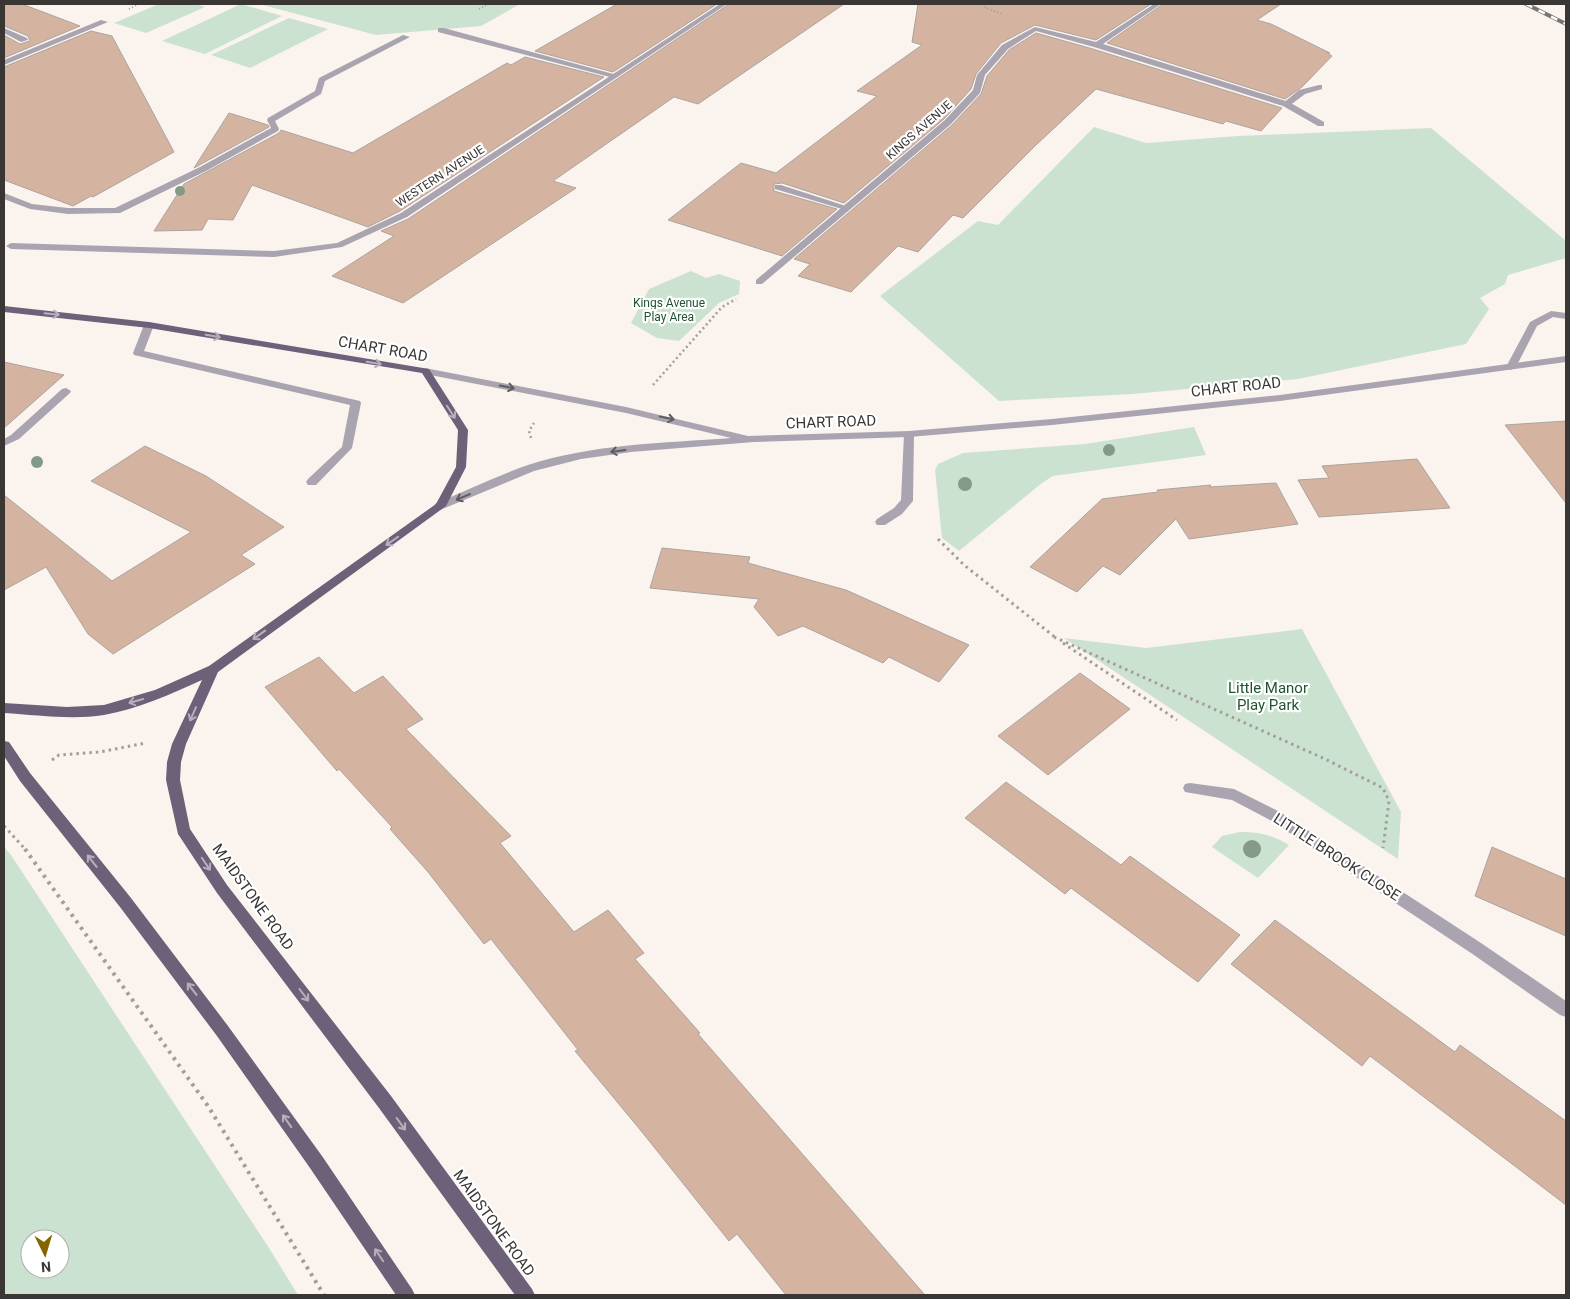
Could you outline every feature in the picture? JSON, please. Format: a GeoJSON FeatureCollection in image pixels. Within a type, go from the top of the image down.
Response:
{"type":"FeatureCollection","features":[{"type":"Feature","properties":{"kind":"main road","name":"CHART ROAD"},"geometry":{"type":"LineString","coordinates":[[4,309],[149,325],[425,371]]}},
{"type":"Feature","properties":{"kind":"main road"},"geometry":{"type":"LineString","coordinates":[[4,708],[67,712],[104,710],[159,694],[213,669],[440,506],[461,467],[463,430],[425,371]]}},
{"type":"Feature","properties":{"kind":"main road","name":"MAIDSTONE ROAD"},"geometry":{"type":"LineString","coordinates":[[213,669],[179,744],[174,762],[173,780],[184,830],[222,889],[385,1102],[526,1295]]}},
{"type":"Feature","properties":{"kind":"main road"},"geometry":{"type":"LineString","coordinates":[[4,746],[25,777],[203,1002],[358,1223],[406,1295]]}},
{"type":"Feature","properties":{"kind":"street","name":"WESTERN AVENUE"},"geometry":{"type":"LineString","coordinates":[[8,246],[274,254],[339,245],[404,215],[613,75],[724,4]]}},
{"type":"Feature","properties":{"kind":"street"},"geometry":{"type":"LineString","coordinates":[[1097,44],[1158,4]]}},
{"type":"Feature","properties":{"kind":"street"},"geometry":{"type":"LineString","coordinates":[[4,63],[104,22]]}},
{"type":"Feature","properties":{"kind":"street","name":"KINGS AVENUE"},"geometry":{"type":"LineString","coordinates":[[759,282],[845,207],[948,122],[977,91],[981,75],[1005,47],[1035,29],[1097,44],[1286,104],[1321,124]]}},
{"type":"Feature","properties":{"kind":"street"},"geometry":{"type":"LineString","coordinates":[[4,30],[24,40]]}},
{"type":"Feature","properties":{"kind":"street"},"geometry":{"type":"LineString","coordinates":[[441,30],[613,75]]}},
{"type":"Feature","properties":{"kind":"street"},"geometry":{"type":"LineString","coordinates":[[4,196],[30,206],[68,211],[117,212],[275,129],[271,120],[318,92],[322,80],[406,37]]}},
{"type":"Feature","properties":{"kind":"street"},"geometry":{"type":"LineString","coordinates":[[1286,104],[1302,92],[1319,87]]}},
{"type":"Feature","properties":{"kind":"street"},"geometry":{"type":"LineString","coordinates":[[778,187],[845,207]]}},
{"type":"Feature","properties":{"kind":"street"},"geometry":{"type":"LineString","coordinates":[[1511,367],[1533,324],[1551,314],[1566,316]]}},
{"type":"Feature","properties":{"kind":"street"},"geometry":{"type":"LineString","coordinates":[[149,325],[138,353],[356,403],[347,448],[312,482]]}},
{"type":"Feature","properties":{"kind":"street","name":"CHART ROAD"},"geometry":{"type":"LineString","coordinates":[[440,506],[531,468],[581,456],[631,449],[754,439],[909,434],[1052,422],[1280,398],[1566,359]]}},
{"type":"Feature","properties":{"kind":"street","name":"CHART ROAD"},"geometry":{"type":"LineString","coordinates":[[425,371],[690,423],[754,439]]}},
{"type":"Feature","properties":{"kind":"street"},"geometry":{"type":"LineString","coordinates":[[4,443],[15,437],[66,391]]}},
{"type":"Feature","properties":{"kind":"street"},"geometry":{"type":"LineString","coordinates":[[881,522],[898,511],[907,501],[909,434]]}},
{"type":"Feature","properties":{"kind":"street","name":"LITTLE BROOK CLOSE"},"geometry":{"type":"LineString","coordinates":[[1190,788],[1234,795],[1275,816],[1476,948],[1566,1010]]}},
{"type":"Feature","properties":{"kind":"path"},"geometry":{"type":"LineString","coordinates":[[656,382],[722,306],[743,295],[759,282]]}},
{"type":"Feature","properties":{"kind":"path"},"geometry":{"type":"LineString","coordinates":[[546,464],[532,442],[529,431],[534,422],[544,412],[564,398]]}},
{"type":"Feature","properties":{"kind":"path"},"geometry":{"type":"LineString","coordinates":[[938,539],[964,564],[1054,637],[1177,720]]}},
{"type":"Feature","properties":{"kind":"path"},"geometry":{"type":"LineString","coordinates":[[1054,637],[1324,759],[1383,788],[1389,801],[1383,849]]}},
{"type":"Feature","properties":{"kind":"path"},"geometry":{"type":"LineString","coordinates":[[25,777],[59,756],[100,752],[147,742],[179,744]]}},
{"type":"Feature","properties":{"kind":"path"},"geometry":{"type":"LineString","coordinates":[[4,826],[24,847],[208,1106],[324,1295]]}},
{"type":"Feature","properties":{"kind":"green space"},"geometry":{"type":"Polygon","coordinates":[[[159,4],[195,4],[205,7],[146,33],[114,23],[159,4]]]}},
{"type":"Feature","properties":{"kind":"green space"},"geometry":{"type":"Polygon","coordinates":[[[241,4],[282,16],[205,54],[162,41],[241,4]]]}},
{"type":"Feature","properties":{"kind":"green space"},"geometry":{"type":"Polygon","coordinates":[[[259,4],[520,4],[481,26],[376,35],[259,4]]]}},
{"type":"Feature","properties":{"kind":"green space"},"geometry":{"type":"Polygon","coordinates":[[[289,18],[328,29],[250,68],[211,55],[289,18]]]}},
{"type":"Feature","properties":{"kind":"green space"},"geometry":{"type":"Polygon","coordinates":[[[1094,127],[1146,143],[1238,136],[1431,128],[1566,241],[1566,258],[1508,275],[1505,284],[1480,298],[1489,309],[1466,344],[1298,379],[1133,394],[999,401],[880,296],[978,221],[998,225],[1094,127]]]}},
{"type":"Feature","properties":{"kind":"green space","name":"Kings Avenue Play Area"},"geometry":{"type":"Polygon","coordinates":[[[691,271],[706,278],[719,274],[740,281],[739,294],[719,303],[679,341],[657,338],[631,323],[649,289],[691,271]]]}},
{"type":"Feature","properties":{"kind":"green space"},"geometry":{"type":"Polygon","coordinates":[[[1194,427],[1206,455],[1053,476],[959,551],[942,538],[935,470],[938,464],[963,453],[1085,444],[1194,427]]]}},
{"type":"Feature","properties":{"kind":"green space","name":"Little Manor Play Park"},"geometry":{"type":"Polygon","coordinates":[[[1302,629],[1401,812],[1398,859],[1064,638],[1146,648],[1302,629]]]}},
{"type":"Feature","properties":{"kind":"green space"},"geometry":{"type":"Polygon","coordinates":[[[1240,832],[1266,835],[1289,845],[1258,878],[1212,847],[1222,836],[1240,832]]]}},
{"type":"Feature","properties":{"kind":"green space"},"geometry":{"type":"Polygon","coordinates":[[[4,847],[269,1248],[298,1295],[4,1295],[4,847]]]}},
{"type":"Feature","properties":{"kind":"building"},"geometry":{"type":"Polygon","coordinates":[[[4,4],[22,4],[80,26],[4,58],[4,35],[20,44],[30,41],[28,36],[4,26],[4,4]]]}},
{"type":"Feature","properties":{"kind":"building"},"geometry":{"type":"Polygon","coordinates":[[[617,4],[717,4],[613,72],[535,51],[617,4]]]}},
{"type":"Feature","properties":{"kind":"building"},"geometry":{"type":"Polygon","coordinates":[[[729,4],[844,4],[698,104],[674,97],[553,181],[576,188],[403,303],[332,276],[394,236],[381,231],[408,219],[729,4]]]}},
{"type":"Feature","properties":{"kind":"building"},"geometry":{"type":"Polygon","coordinates":[[[918,4],[1151,4],[1096,40],[1035,25],[1001,43],[976,74],[971,89],[944,119],[844,203],[782,183],[774,184],[774,191],[837,209],[782,256],[668,220],[741,163],[776,173],[877,96],[857,91],[922,45],[912,42],[918,4]]]}},
{"type":"Feature","properties":{"kind":"building"},"geometry":{"type":"Polygon","coordinates":[[[1163,4],[1281,4],[1257,20],[1271,24],[1330,53],[1327,53],[1332,56],[1302,87],[1285,99],[1107,43],[1163,4]]]}},
{"type":"Feature","properties":{"kind":"building"},"geometry":{"type":"Polygon","coordinates":[[[91,31],[112,36],[174,152],[73,206],[4,180],[4,67],[91,31]]]}},
{"type":"Feature","properties":{"kind":"building"},"geometry":{"type":"Polygon","coordinates":[[[1036,33],[1282,108],[1261,131],[1226,121],[1223,124],[1096,89],[1035,146],[963,218],[953,215],[918,252],[898,246],[851,292],[798,276],[810,264],[794,259],[952,125],[981,94],[987,76],[1009,50],[1036,33]]]}},
{"type":"Feature","properties":{"kind":"building"},"geometry":{"type":"Polygon","coordinates":[[[525,57],[604,77],[400,211],[368,227],[252,185],[233,220],[208,219],[202,230],[154,231],[184,184],[279,133],[281,130],[353,153],[507,63],[511,65],[525,57]]]}},
{"type":"Feature","properties":{"kind":"building"},"geometry":{"type":"Polygon","coordinates":[[[229,113],[268,125],[269,127],[194,168],[229,113]]]}},
{"type":"Feature","properties":{"kind":"building"},"geometry":{"type":"Polygon","coordinates":[[[4,362],[64,375],[4,428],[4,362]]]}},
{"type":"Feature","properties":{"kind":"building"},"geometry":{"type":"Polygon","coordinates":[[[1566,421],[1566,503],[1505,425],[1566,421]]]}},
{"type":"Feature","properties":{"kind":"building"},"geometry":{"type":"Polygon","coordinates":[[[145,446],[206,476],[284,527],[241,555],[255,564],[113,654],[88,634],[46,567],[4,590],[4,495],[112,581],[191,532],[91,481],[145,446]]]}},
{"type":"Feature","properties":{"kind":"building"},"geometry":{"type":"Polygon","coordinates":[[[1417,459],[1450,508],[1319,517],[1298,480],[1329,478],[1322,466],[1417,459]]]}},
{"type":"Feature","properties":{"kind":"building"},"geometry":{"type":"Polygon","coordinates":[[[1276,483],[1298,524],[1189,539],[1176,519],[1120,575],[1103,566],[1077,592],[1030,567],[1102,499],[1158,492],[1157,490],[1211,485],[1209,487],[1276,483]]]}},
{"type":"Feature","properties":{"kind":"building"},"geometry":{"type":"Polygon","coordinates":[[[662,548],[750,557],[748,563],[846,590],[969,645],[939,682],[889,657],[883,663],[803,626],[778,636],[754,607],[759,599],[650,588],[662,548]]]}},
{"type":"Feature","properties":{"kind":"building"},"geometry":{"type":"Polygon","coordinates":[[[319,657],[354,693],[383,676],[423,719],[406,729],[511,836],[500,843],[574,932],[608,910],[644,953],[635,959],[925,1295],[786,1295],[737,1234],[729,1241],[575,1051],[578,1050],[491,939],[484,944],[428,872],[390,829],[392,827],[339,769],[337,771],[265,687],[319,657]]]}},
{"type":"Feature","properties":{"kind":"building"},"geometry":{"type":"Polygon","coordinates":[[[1080,673],[1130,709],[1048,775],[998,736],[1080,673]]]}},
{"type":"Feature","properties":{"kind":"building"},"geometry":{"type":"Polygon","coordinates":[[[1006,782],[1121,865],[1130,856],[1240,935],[1198,982],[1071,888],[1065,894],[965,818],[1006,782]]]}},
{"type":"Feature","properties":{"kind":"building"},"geometry":{"type":"Polygon","coordinates":[[[1492,847],[1566,879],[1566,936],[1475,896],[1492,847]]]}},
{"type":"Feature","properties":{"kind":"building"},"geometry":{"type":"Polygon","coordinates":[[[1275,920],[1455,1052],[1460,1045],[1566,1121],[1566,1205],[1370,1056],[1362,1066],[1231,964],[1275,920]]]}},
{"type":"Feature","properties":{"kind":"railway"},"geometry":{"type":"LineString","coordinates":[[1526,4],[1566,24]]}}]}
